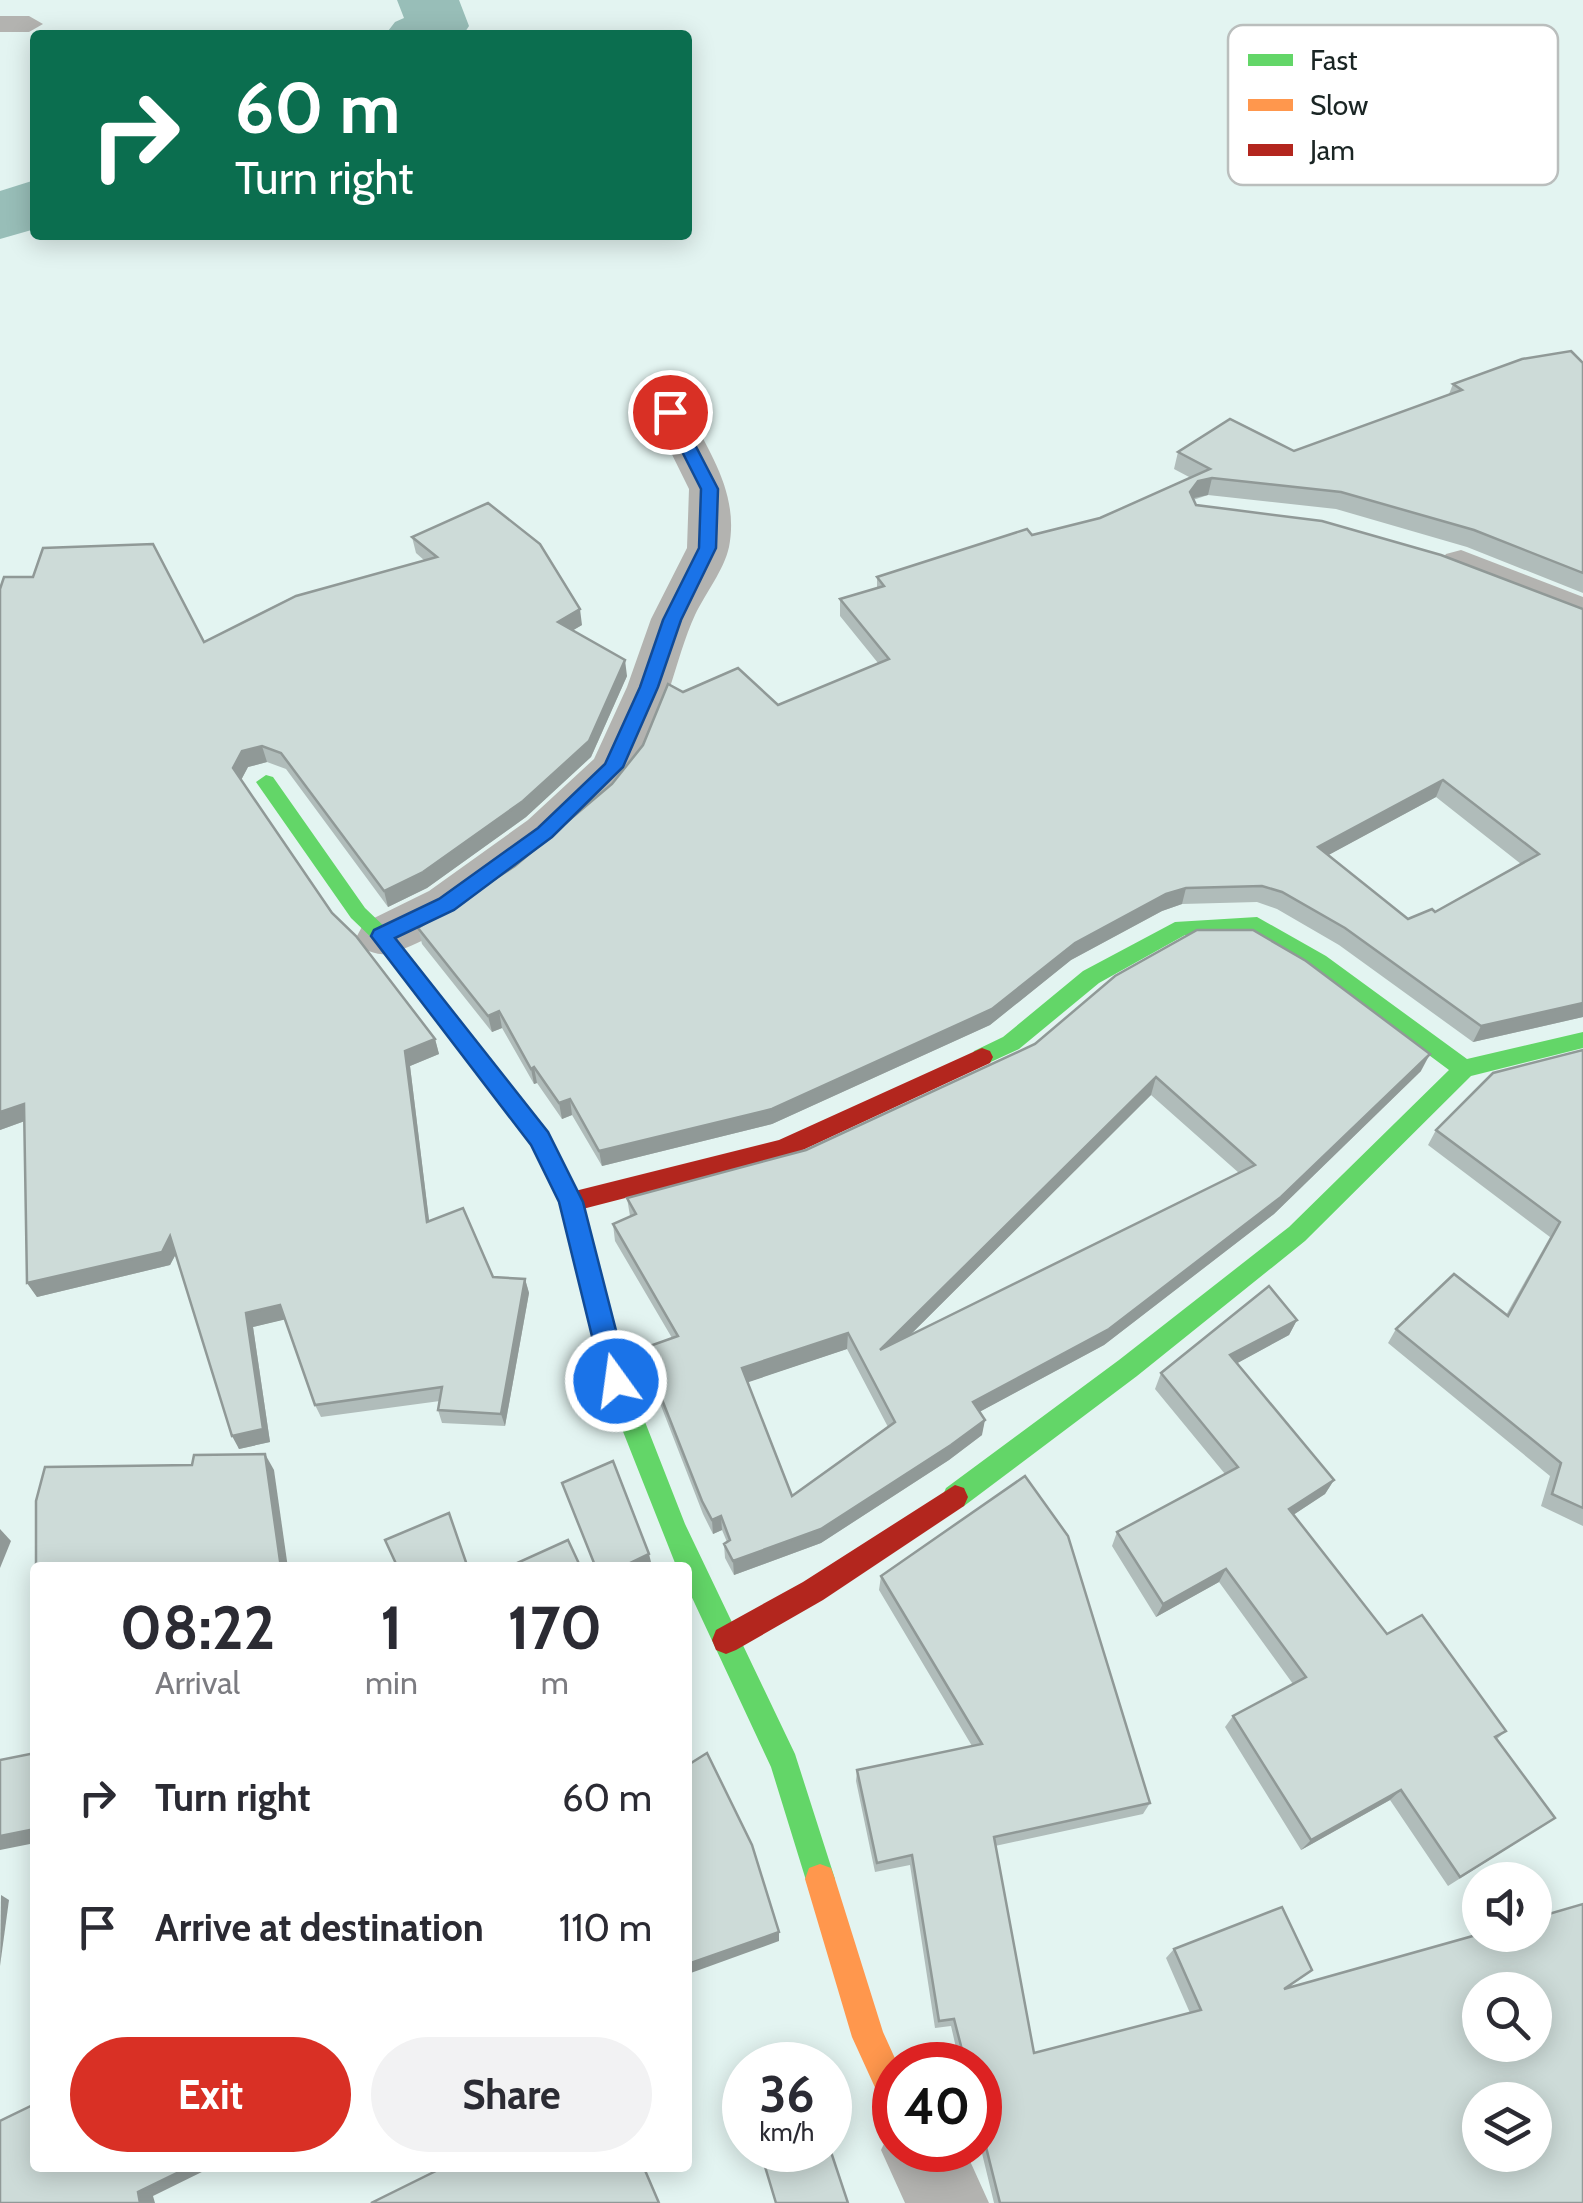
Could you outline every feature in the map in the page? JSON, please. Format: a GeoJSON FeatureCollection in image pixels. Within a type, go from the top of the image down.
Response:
{"type":"FeatureCollection","features":[{"type":"Feature","properties":{"kind":"street"},"geometry":{"type":"LineString","coordinates":[[382,936],[446,904],[545,832],[614,767],[649,687],[672,620],[708,548],[710,489],[670,412]]}},
{"type":"Feature","properties":{"kind":"street"},"geometry":{"type":"LineString","coordinates":[[1432,554],[1583,612]]}},
{"type":"Feature","properties":{"kind":"street"},"geometry":{"type":"LineString","coordinates":[[266,782],[358,912],[382,936],[540,1139],[571,1202],[616,1381],[689,1562]]}},
{"type":"Feature","properties":{"kind":"street"},"geometry":{"type":"LineString","coordinates":[[571,1202],[784,1148],[1010,1043],[1090,977],[1182,927],[1257,926],[1319,962],[1464,1068]]}},
{"type":"Feature","properties":{"kind":"street"},"geometry":{"type":"LineString","coordinates":[[726,1640],[813,1591],[974,1484],[1128,1368],[1296,1234],[1464,1068],[1583,1040]]}},
{"type":"Feature","properties":{"kind":"street"},"geometry":{"type":"LineString","coordinates":[[692,1569],[785,1764],[872,2045]]}},
{"type":"Feature","properties":{"kind":"street"},"geometry":{"type":"LineString","coordinates":[[933,2172],[948,2203]]}},
{"type":"Feature","properties":{"kind":"building"},"geometry":{"type":"Polygon","coordinates":[[[1571,351],[1583,363],[1583,573],[1474,530],[1341,492],[1212,478],[1198,481],[1190,492],[1196,505],[1322,521],[1441,555],[1583,609],[1583,1003],[1481,1026],[1345,928],[1282,892],[1262,886],[1186,888],[1166,894],[1075,943],[992,1009],[772,1109],[599,1151],[570,1099],[559,1103],[534,1067],[531,1069],[499,1011],[488,1016],[418,928],[515,866],[612,784],[643,745],[668,684],[683,692],[738,668],[778,705],[889,659],[840,599],[884,586],[877,577],[1027,529],[1032,535],[1100,518],[1210,469],[1178,452],[1230,419],[1294,451],[1462,390],[1453,384],[1522,359],[1571,351]],[[1443,780],[1318,847],[1408,919],[1432,909],[1435,912],[1539,854],[1443,780]]]}},
{"type":"Feature","properties":{"kind":"building"},"geometry":{"type":"Polygon","coordinates":[[[488,503],[540,544],[580,609],[558,622],[625,660],[589,741],[523,801],[423,872],[384,891],[281,753],[262,746],[242,751],[233,768],[332,913],[356,936],[435,1039],[405,1051],[427,1222],[463,1208],[493,1277],[525,1279],[501,1414],[438,1410],[442,1387],[315,1405],[280,1305],[246,1313],[263,1429],[232,1436],[170,1236],[162,1252],[27,1283],[24,1104],[0,1112],[0,589],[4,577],[33,577],[43,548],[153,544],[204,642],[296,596],[437,557],[412,537],[488,503]]]}},
{"type":"Feature","properties":{"kind":"building"},"geometry":{"type":"Polygon","coordinates":[[[1197,930],[1253,930],[1306,961],[1430,1054],[1281,1197],[1109,1329],[973,1402],[985,1420],[951,1445],[821,1529],[733,1561],[724,1544],[730,1540],[721,1516],[712,1520],[702,1501],[648,1364],[644,1348],[678,1336],[613,1224],[636,1214],[627,1198],[806,1150],[1035,1044],[1115,976],[1197,930]],[[1156,1077],[880,1350],[1255,1165],[1156,1077]],[[848,1333],[742,1368],[792,1496],[895,1422],[848,1333]]]}},
{"type":"Feature","properties":{"kind":"building"},"geometry":{"type":"Polygon","coordinates":[[[1583,1050],[1583,1508],[1552,1494],[1561,1463],[1396,1329],[1454,1274],[1508,1316],[1560,1222],[1436,1130],[1493,1073],[1583,1050]]]}},
{"type":"Feature","properties":{"kind":"building"},"geometry":{"type":"Polygon","coordinates":[[[1269,1286],[1297,1320],[1230,1355],[1334,1480],[1289,1509],[1387,1634],[1422,1615],[1506,1731],[1495,1737],[1555,1818],[1484,1862],[1462,1862],[1460,1877],[1401,1790],[1311,1840],[1233,1716],[1306,1677],[1226,1569],[1163,1604],[1117,1532],[1238,1467],[1161,1373],[1269,1286]]]}},
{"type":"Feature","properties":{"kind":"building"},"geometry":{"type":"Polygon","coordinates":[[[265,1454],[280,1562],[36,1562],[36,1501],[45,1467],[192,1465],[194,1455],[265,1454]]]}},
{"type":"Feature","properties":{"kind":"building"},"geometry":{"type":"Polygon","coordinates":[[[613,1461],[649,1554],[632,1562],[594,1562],[562,1483],[613,1461]]]}},
{"type":"Feature","properties":{"kind":"building"},"geometry":{"type":"Polygon","coordinates":[[[1025,1476],[1068,1536],[1150,1803],[994,1837],[1034,2053],[1201,2010],[1174,1949],[1282,1907],[1312,1970],[1284,1989],[1462,1939],[1462,1952],[1552,1952],[1552,1913],[1583,1904],[1583,2203],[1000,2203],[992,2172],[1002,2172],[1002,2042],[960,2042],[954,2019],[939,2021],[912,1855],[877,1863],[857,1770],[982,1744],[881,1576],[1025,1476]]]}},
{"type":"Feature","properties":{"kind":"building"},"geometry":{"type":"Polygon","coordinates":[[[449,1513],[466,1562],[395,1562],[385,1540],[449,1513]]]}},
{"type":"Feature","properties":{"kind":"building"},"geometry":{"type":"Polygon","coordinates":[[[568,1540],[578,1562],[519,1562],[568,1540]]]}},
{"type":"Feature","properties":{"kind":"building"},"geometry":{"type":"Polygon","coordinates":[[[707,1753],[752,1845],[779,1932],[692,1963],[692,1762],[707,1753]]]}},
{"type":"Feature","properties":{"kind":"building"},"geometry":{"type":"Polygon","coordinates":[[[30,1754],[30,1830],[0,1836],[0,1760],[30,1754]]]}},
{"type":"Feature","properties":{"kind":"building"},"geometry":{"type":"Polygon","coordinates":[[[30,2106],[30,2172],[179,2172],[138,2192],[140,2203],[0,2203],[0,2121],[30,2106]]]}},
{"type":"Feature","properties":{"kind":"building"},"geometry":{"type":"Polygon","coordinates":[[[434,2172],[646,2172],[659,2203],[371,2203],[434,2172]]]}},
{"type":"Feature","properties":{"kind":"building"},"geometry":{"type":"Polygon","coordinates":[[[767,2172],[838,2172],[848,2203],[776,2203],[767,2172]]]}},
{"type":"Feature","properties":{"kind":"waterway"},"geometry":{"type":"LineString","coordinates":[[428,0],[438,26],[429,30]]}},
{"type":"Feature","properties":{"kind":"waterway"},"geometry":{"type":"LineString","coordinates":[[0,217],[30,204]]}},
{"type":"Feature","properties":{"kind":"traffic: fast"},"geometry":{"type":"LineString","coordinates":[[266,782],[358,913],[382,936],[540,1139],[571,1202],[616,1381],[689,1562]]}},
{"type":"Feature","properties":{"kind":"traffic: fast"},"geometry":{"type":"LineString","coordinates":[[982,1057],[1011,1043],[1091,977],[1182,927],[1257,925],[1319,962],[1464,1069]]}},
{"type":"Feature","properties":{"kind":"traffic: fast"},"geometry":{"type":"LineString","coordinates":[[955,1497],[1128,1368],[1297,1234],[1464,1069],[1583,1040]]}},
{"type":"Feature","properties":{"kind":"traffic: fast"},"geometry":{"type":"LineString","coordinates":[[692,1569],[785,1764],[820,1879]]}},
{"type":"Feature","properties":{"kind":"traffic: slow"},"geometry":{"type":"LineString","coordinates":[[820,1879],[872,2045]]}},
{"type":"Feature","properties":{"kind":"traffic: jam"},"geometry":{"type":"LineString","coordinates":[[571,1202],[784,1148],[982,1057]]}},
{"type":"Feature","properties":{"kind":"traffic: jam"},"geometry":{"type":"LineString","coordinates":[[726,1640],[813,1591],[955,1497]]}},
{"type":"Feature","properties":{"kind":"route"},"geometry":{"type":"LineString","coordinates":[[616,1381],[571,1202],[540,1139],[382,936],[446,904],[545,832],[614,767],[649,687],[672,620],[708,548],[710,489],[670,412]]}}]}
